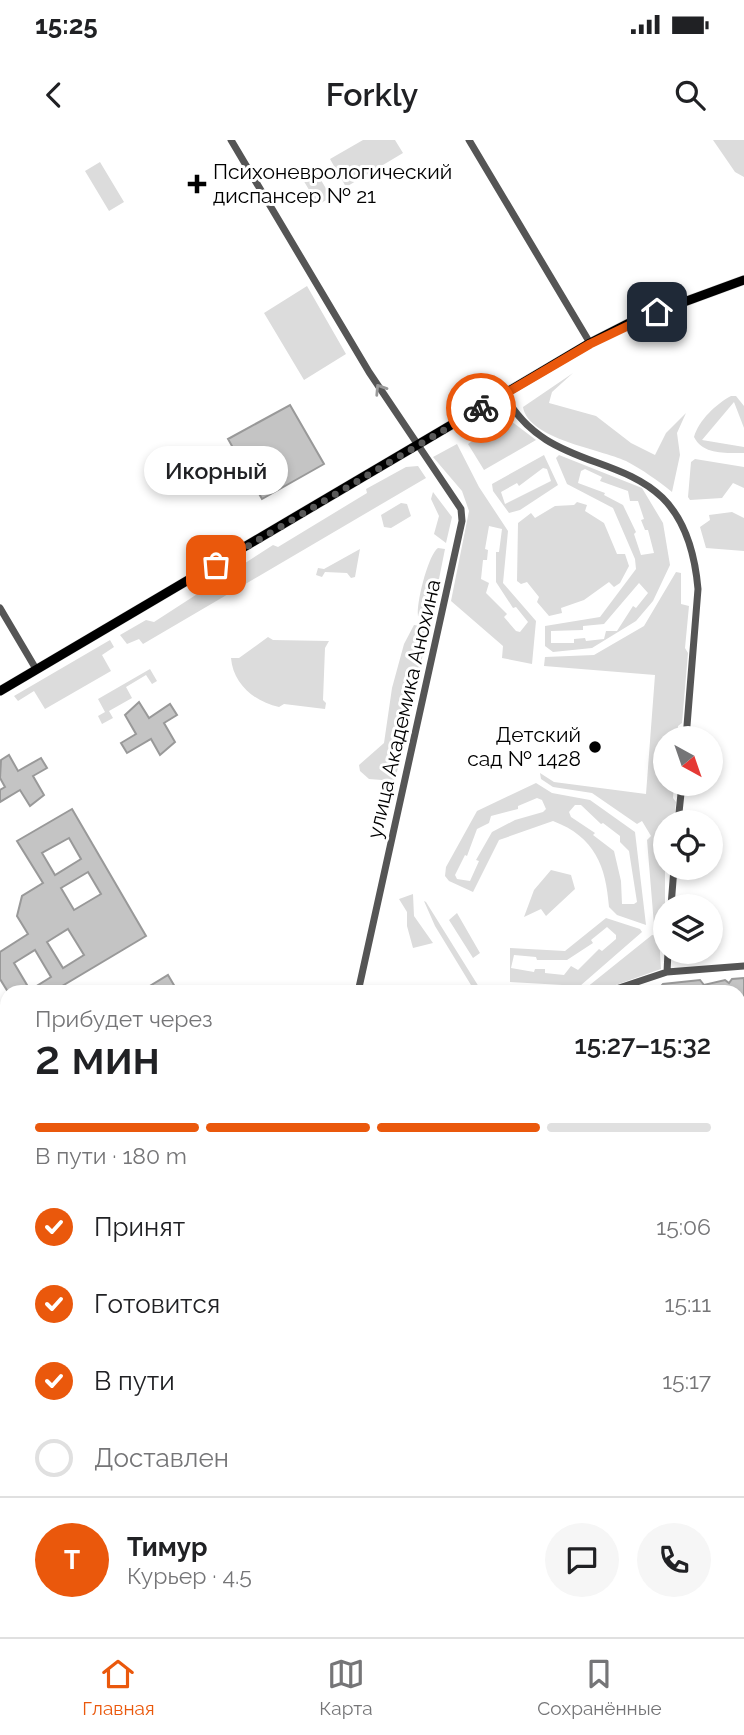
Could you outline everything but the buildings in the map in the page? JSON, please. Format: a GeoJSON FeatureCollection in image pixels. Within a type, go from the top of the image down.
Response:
{"type":"FeatureCollection","features":[{"type":"Feature","properties":{"kind":"main road"},"geometry":{"type":"LineString","coordinates":[[0,691],[590,344],[635,320],[744,280]]}},
{"type":"Feature","properties":{"kind":"street","name":"улица Академика Анохина"},"geometry":{"type":"LineString","coordinates":[[231,140],[416,446],[458,501],[462,521],[360,985]]}},
{"type":"Feature","properties":{"kind":"street"},"geometry":{"type":"LineString","coordinates":[[469,140],[590,344]]}},
{"type":"Feature","properties":{"kind":"street"},"geometry":{"type":"LineString","coordinates":[[504,394],[516,414],[539,437],[628,472],[647,483],[669,505],[686,532],[696,564],[698,589],[687,726]]}},
{"type":"Feature","properties":{"kind":"street"},"geometry":{"type":"LineString","coordinates":[[0,607],[36,669]]}},
{"type":"Feature","properties":{"kind":"street"},"geometry":{"type":"LineString","coordinates":[[667,964],[667,972]]}},
{"type":"Feature","properties":{"kind":"street"},"geometry":{"type":"LineString","coordinates":[[628,985],[667,972],[744,966]]}},
{"type":"Feature","properties":{"kind":"shaded area"},"geometry":{"type":"Polygon","coordinates":[[[363,140],[395,140],[403,153],[346,187],[330,159],[363,140]]]}},
{"type":"Feature","properties":{"kind":"shaded area"},"geometry":{"type":"Polygon","coordinates":[[[713,140],[744,140],[744,177],[735,172],[713,140]]]}},
{"type":"Feature","properties":{"kind":"shaded area"},"geometry":{"type":"Polygon","coordinates":[[[100,162],[124,202],[109,211],[85,171],[100,162]]]}},
{"type":"Feature","properties":{"kind":"shaded area"},"geometry":{"type":"Polygon","coordinates":[[[315,170],[331,197],[318,205],[302,178],[315,170]]]}},
{"type":"Feature","properties":{"kind":"shaded area"},"geometry":{"type":"Polygon","coordinates":[[[307,286],[346,354],[304,380],[264,313],[307,286]]]}},
{"type":"Feature","properties":{"kind":"shaded area"},"geometry":{"type":"Polygon","coordinates":[[[573,373],[552,392],[549,403],[596,416],[631,443],[655,455],[666,433],[686,413],[677,433],[680,455],[672,492],[626,461],[551,435],[528,418],[523,407],[573,373]]]}},
{"type":"Feature","properties":{"kind":"shaded area"},"geometry":{"type":"Polygon","coordinates":[[[731,396],[736,396],[744,406],[744,428],[734,402],[702,440],[744,447],[744,453],[709,450],[694,437],[709,413],[731,396]]]}},
{"type":"Feature","properties":{"kind":"shaded area"},"geometry":{"type":"Polygon","coordinates":[[[507,418],[536,440],[484,470],[468,444],[507,418]]]}},
{"type":"Feature","properties":{"kind":"shaded area"},"geometry":{"type":"Polygon","coordinates":[[[457,444],[479,487],[508,531],[503,583],[536,621],[532,664],[502,658],[503,646],[451,601],[469,511],[462,491],[433,457],[457,444]],[[489,526],[485,549],[488,550],[487,560],[483,560],[481,579],[489,583],[486,593],[507,614],[504,617],[516,631],[520,632],[528,622],[516,607],[513,608],[496,582],[496,552],[499,552],[502,529],[489,526]]]}},
{"type":"Feature","properties":{"kind":"shaded area"},"geometry":{"type":"Polygon","coordinates":[[[544,455],[558,485],[520,510],[509,513],[493,491],[492,484],[544,455]],[[543,468],[519,486],[517,483],[501,492],[505,504],[551,481],[547,469],[543,468]]]}},
{"type":"Feature","properties":{"kind":"shaded area"},"geometry":{"type":"Polygon","coordinates":[[[559,455],[642,488],[663,523],[670,565],[653,601],[636,621],[592,648],[553,652],[545,646],[545,626],[600,617],[636,569],[635,559],[613,508],[567,484],[556,458],[559,455]],[[585,469],[581,471],[578,483],[605,493],[604,495],[623,505],[636,532],[634,534],[641,555],[654,553],[648,530],[645,530],[641,520],[644,519],[638,501],[630,501],[628,491],[600,481],[602,477],[585,469]],[[639,583],[604,624],[583,626],[583,630],[551,631],[551,643],[574,643],[574,639],[585,638],[586,641],[604,639],[606,631],[617,631],[633,606],[636,608],[648,593],[639,583]]]}},
{"type":"Feature","properties":{"kind":"shaded area"},"geometry":{"type":"Polygon","coordinates":[[[695,459],[744,467],[744,488],[733,483],[722,498],[690,500],[691,462],[695,459]]]}},
{"type":"Feature","properties":{"kind":"shaded area"},"geometry":{"type":"Polygon","coordinates":[[[418,466],[426,478],[143,644],[139,639],[127,644],[120,635],[146,620],[154,622],[273,545],[278,547],[367,493],[366,489],[406,467],[418,466]]]}},
{"type":"Feature","properties":{"kind":"shaded area"},"geometry":{"type":"Polygon","coordinates":[[[433,492],[452,517],[446,543],[434,534],[439,516],[431,499],[433,492]]]}},
{"type":"Feature","properties":{"kind":"shaded area"},"geometry":{"type":"Polygon","coordinates":[[[577,502],[587,505],[585,511],[604,523],[617,554],[625,554],[629,566],[620,583],[614,587],[609,582],[584,600],[561,608],[562,613],[549,616],[537,602],[539,597],[527,582],[521,584],[517,581],[518,523],[531,513],[535,518],[555,506],[574,505],[577,502]]]}},
{"type":"Feature","properties":{"kind":"shaded area"},"geometry":{"type":"Polygon","coordinates":[[[401,503],[407,504],[411,516],[391,528],[384,527],[381,515],[401,503]]]}},
{"type":"Feature","properties":{"kind":"shaded area"},"geometry":{"type":"Polygon","coordinates":[[[732,512],[744,518],[744,551],[706,548],[700,527],[710,520],[709,515],[732,512]]]}},
{"type":"Feature","properties":{"kind":"shaded area"},"geometry":{"type":"Polygon","coordinates":[[[438,548],[445,549],[431,619],[418,616],[418,610],[427,569],[438,548]]]}},
{"type":"Feature","properties":{"kind":"shaded area"},"geometry":{"type":"Polygon","coordinates":[[[360,549],[355,577],[351,578],[347,573],[325,572],[322,577],[316,575],[318,568],[324,569],[360,549]]]}},
{"type":"Feature","properties":{"kind":"shaded area"},"geometry":{"type":"Polygon","coordinates":[[[676,572],[681,573],[681,604],[689,606],[682,723],[678,726],[653,726],[653,796],[673,796],[676,802],[675,810],[653,810],[653,880],[665,880],[665,894],[653,894],[653,913],[647,840],[651,836],[642,821],[637,824],[592,793],[553,787],[541,779],[540,773],[554,782],[646,794],[655,675],[544,666],[545,657],[594,655],[644,626],[676,572]]]}},
{"type":"Feature","properties":{"kind":"shaded area"},"geometry":{"type":"Polygon","coordinates":[[[414,625],[429,627],[395,781],[369,779],[360,771],[359,765],[384,743],[392,688],[404,644],[414,625]]]}},
{"type":"Feature","properties":{"kind":"shaded area"},"geometry":{"type":"Polygon","coordinates":[[[268,637],[273,640],[329,641],[325,648],[325,709],[270,705],[241,684],[231,658],[239,658],[268,637]]]}},
{"type":"Feature","properties":{"kind":"shaded area"},"geometry":{"type":"Polygon","coordinates":[[[110,640],[114,647],[102,655],[111,671],[45,709],[34,691],[18,701],[14,696],[110,640]]]}},
{"type":"Feature","properties":{"kind":"shaded area"},"geometry":{"type":"Polygon","coordinates":[[[150,669],[157,681],[152,684],[146,675],[126,687],[132,698],[109,711],[113,718],[102,724],[98,716],[105,712],[98,699],[150,669]]]}},
{"type":"Feature","properties":{"kind":"shaded area"},"geometry":{"type":"Polygon","coordinates":[[[536,783],[552,793],[590,800],[635,832],[646,925],[617,915],[609,907],[605,879],[596,855],[579,835],[553,821],[499,840],[473,892],[449,881],[445,876],[446,867],[477,811],[536,783]],[[537,798],[518,806],[518,809],[491,816],[489,823],[477,829],[467,856],[465,855],[455,875],[457,879],[470,881],[479,861],[476,860],[492,832],[546,809],[542,800],[537,798]],[[575,805],[569,812],[571,817],[595,833],[593,835],[614,851],[621,881],[622,904],[634,904],[637,902],[629,851],[620,842],[620,836],[601,824],[581,805],[575,805]]]}},
{"type":"Feature","properties":{"kind":"shaded area"},"geometry":{"type":"Polygon","coordinates":[[[551,870],[571,875],[575,889],[546,916],[541,909],[524,917],[534,890],[551,870]]]}},
{"type":"Feature","properties":{"kind":"shaded area"},"geometry":{"type":"Polygon","coordinates":[[[413,894],[414,916],[433,943],[413,948],[407,926],[407,912],[399,899],[413,894]]]}},
{"type":"Feature","properties":{"kind":"shaded area"},"geometry":{"type":"Polygon","coordinates":[[[424,901],[478,985],[471,985],[435,926],[424,901]]]}},
{"type":"Feature","properties":{"kind":"shaded area"},"geometry":{"type":"Polygon","coordinates":[[[457,913],[480,953],[473,958],[449,920],[457,913]]]}},
{"type":"Feature","properties":{"kind":"shaded area"},"geometry":{"type":"Polygon","coordinates":[[[606,918],[642,932],[581,985],[510,982],[510,948],[565,951],[606,918]],[[607,927],[591,940],[593,943],[567,960],[537,960],[536,957],[514,955],[511,968],[534,972],[535,969],[545,969],[545,973],[564,975],[571,966],[578,970],[599,949],[602,951],[616,939],[616,935],[607,927]]]}},
{"type":"Feature","properties":{"kind":"shaded area"},"geometry":{"type":"Polygon","coordinates":[[[653,935],[653,964],[661,964],[661,969],[616,985],[590,985],[653,935]]]}},
{"type":"Feature","properties":{"kind":"way so far"},"geometry":{"type":"LineString","coordinates":[[216,565],[481,408]]}},
{"type":"Feature","properties":{"kind":"place","name":"Психоневрологический диспансер № 21"},"geometry":{"type":"Point","coordinates":[197,184]}},
{"type":"Feature","properties":{"kind":"place","name":"Икорный"},"geometry":{"type":"Point","coordinates":[216,565]}},
{"type":"Feature","properties":{"kind":"place","name":"Детский сад № 1428"},"geometry":{"type":"Point","coordinates":[595,747]}},
{"type":"Feature","properties":{"kind":"route"},"geometry":{"type":"LineString","coordinates":[[481,408],[590,344],[635,320],[657,312]]}}]}
